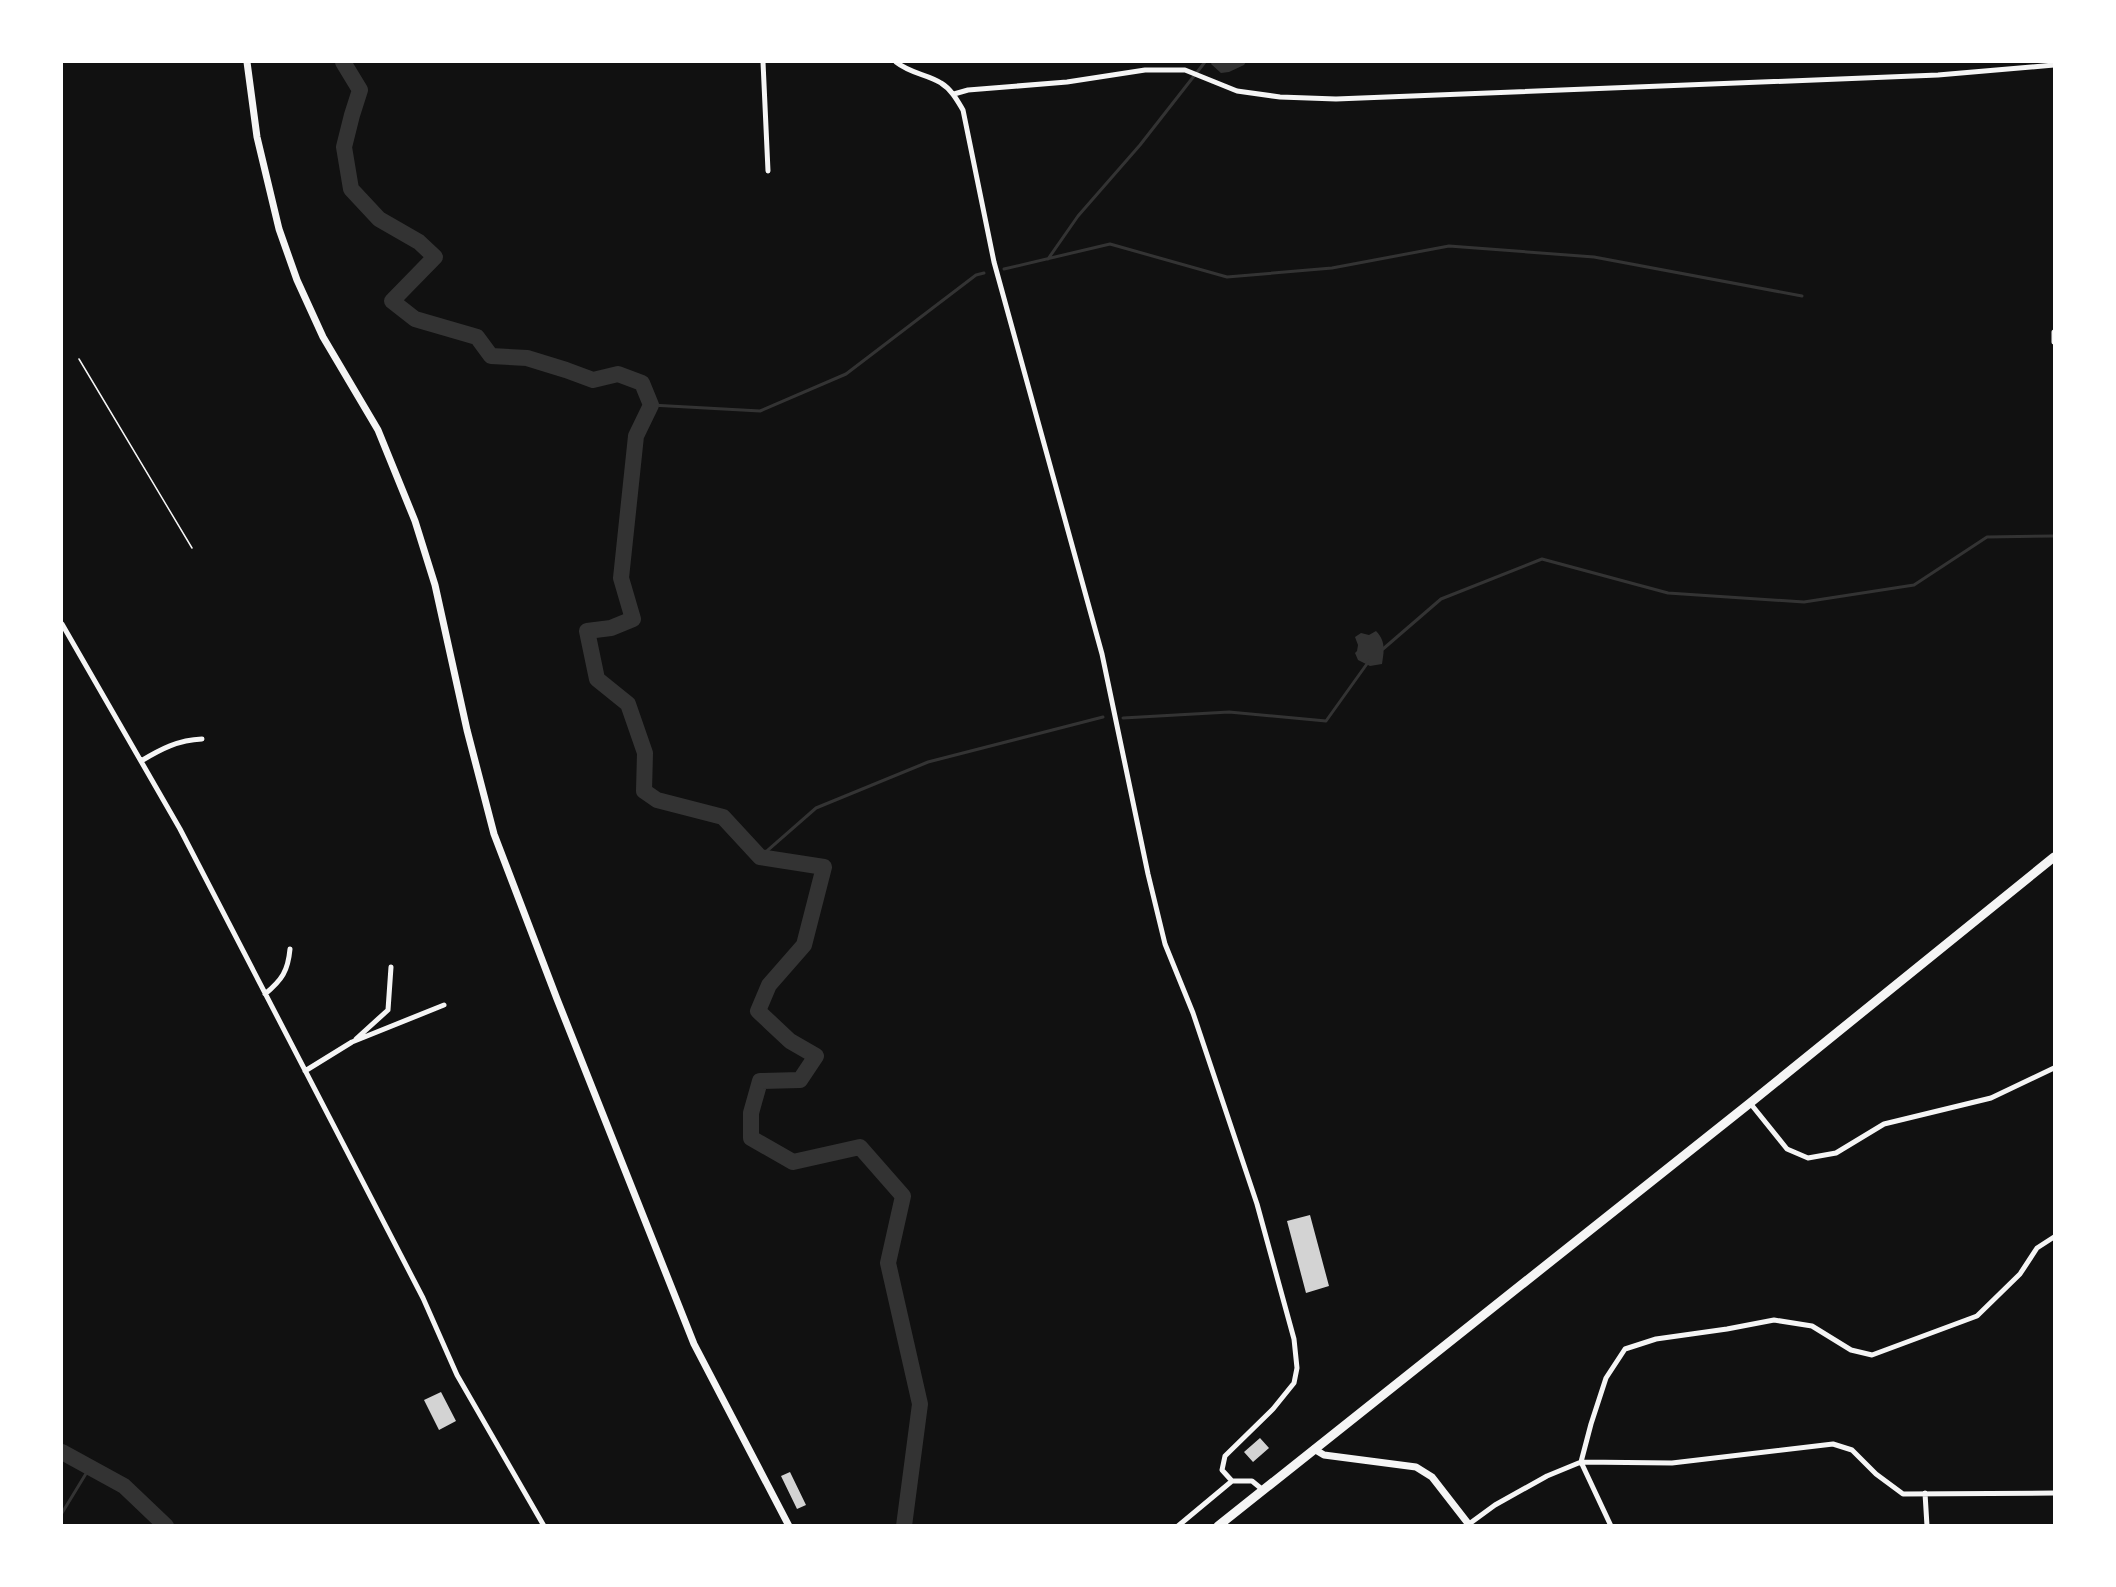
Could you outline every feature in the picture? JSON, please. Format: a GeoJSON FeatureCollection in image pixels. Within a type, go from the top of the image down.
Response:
{"type":"FeatureCollection","features":[{"type":"Feature","properties":{"kind":"main road"},"geometry":{"type":"LineString","coordinates":[[1218,1526],[2055,857]]}},
{"type":"Feature","properties":{"kind":"street"},"geometry":{"type":"LineString","coordinates":[[247,62],[257,136],[279,229],[297,280],[323,337],[378,430],[415,521],[435,585],[467,730],[494,834],[565,1020],[694,1344],[789,1526]]}},
{"type":"Feature","properties":{"kind":"street"},"geometry":{"type":"LineString","coordinates":[[763,62],[768,171]]}},
{"type":"Feature","properties":{"kind":"street"},"geometry":{"type":"LineString","coordinates":[[896,62],[904,68],[941,82],[954,94],[963,110],[994,262],[1102,654],[1165,944],[1194,1013],[1232,1127],[1257,1204],[1294,1339],[1297,1368],[1294,1383],[1273,1409],[1225,1456],[1222,1470],[1232,1481]]}},
{"type":"Feature","properties":{"kind":"street"},"geometry":{"type":"LineString","coordinates":[[954,94],[968,90],[1067,82],[1145,70],[1185,70],[1237,91],[1280,97],[1336,99],[1938,75],[2055,65]]}},
{"type":"Feature","properties":{"kind":"street"},"geometry":{"type":"LineString","coordinates":[[2055,332],[2055,342]]}},
{"type":"Feature","properties":{"kind":"street"},"geometry":{"type":"LineString","coordinates":[[62,624],[180,829],[423,1298],[457,1375],[544,1526]]}},
{"type":"Feature","properties":{"kind":"street"},"geometry":{"type":"LineString","coordinates":[[141,761],[166,747],[186,740],[202,739]]}},
{"type":"Feature","properties":{"kind":"street"},"geometry":{"type":"LineString","coordinates":[[265,994],[281,981],[289,961],[290,949]]}},
{"type":"Feature","properties":{"kind":"street"},"geometry":{"type":"LineString","coordinates":[[352,1042],[388,1010],[391,967]]}},
{"type":"Feature","properties":{"kind":"street"},"geometry":{"type":"LineString","coordinates":[[305,1071],[352,1042],[444,1005]]}},
{"type":"Feature","properties":{"kind":"street"},"geometry":{"type":"LineString","coordinates":[[1750,1102],[1787,1149],[1808,1158],[1836,1153],[1884,1124],[1992,1098],[2055,1068]]}},
{"type":"Feature","properties":{"kind":"street"},"geometry":{"type":"LineString","coordinates":[[1611,1526],[1581,1462],[1606,1378],[1625,1349],[1656,1339],[1774,1320],[1812,1326],[1851,1350],[1872,1355],[1977,1316],[2020,1274],[2037,1248],[2055,1237]]}},
{"type":"Feature","properties":{"kind":"street"},"geometry":{"type":"LineString","coordinates":[[1314,1449],[1324,1455],[1416,1467],[1432,1478],[1470,1525],[1495,1505],[1547,1476],[1581,1462],[1672,1463],[1833,1444],[1852,1450],[1876,1474],[1903,1494],[2055,1493]]}},
{"type":"Feature","properties":{"kind":"street"},"geometry":{"type":"LineString","coordinates":[[1178,1526],[1232,1481],[1252,1481],[1263,1490]]}},
{"type":"Feature","properties":{"kind":"street"},"geometry":{"type":"LineString","coordinates":[[1925,1493],[1927,1526]]}},
{"type":"Feature","properties":{"kind":"path"},"geometry":{"type":"LineString","coordinates":[[79,359],[192,548]]}},
{"type":"Feature","properties":{"kind":"shaded area"},"geometry":{"type":"Polygon","coordinates":[[[1212,62],[1246,62],[1229,72],[1221,73],[1211,64],[1212,62]]]}},
{"type":"Feature","properties":{"kind":"shaded area"},"geometry":{"type":"Polygon","coordinates":[[[1376,631],[1383,642],[1382,664],[1370,666],[1358,660],[1355,653],[1358,645],[1355,637],[1361,633],[1369,635],[1376,631]]]}},
{"type":"Feature","properties":{"kind":"building"},"geometry":{"type":"Polygon","coordinates":[[[1310,1215],[1329,1286],[1306,1293],[1287,1221],[1310,1215]]]}},
{"type":"Feature","properties":{"kind":"building"},"geometry":{"type":"Polygon","coordinates":[[[441,1392],[456,1421],[439,1430],[424,1400],[441,1392]]]}},
{"type":"Feature","properties":{"kind":"building"},"geometry":{"type":"Polygon","coordinates":[[[1260,1438],[1269,1448],[1253,1462],[1244,1452],[1260,1438]]]}},
{"type":"Feature","properties":{"kind":"building"},"geometry":{"type":"Polygon","coordinates":[[[790,1472],[806,1505],[797,1509],[781,1476],[790,1472]]]}},
{"type":"Feature","properties":{"kind":"waterway"},"geometry":{"type":"LineString","coordinates":[[343,62],[360,90],[344,147],[351,189],[379,219],[419,242],[435,257],[392,301],[415,319],[477,337],[491,356],[527,358],[593,380],[618,374],[642,383],[651,405],[636,436],[621,578],[633,619],[611,628],[587,631],[597,679],[628,704],[645,753],[644,791],[657,800],[723,817],[760,857],[824,867],[804,945],[769,985],[758,1011],[790,1041],[816,1056],[800,1080],[760,1081],[751,1113],[751,1138],[793,1162],[860,1147],[903,1196],[888,1263],[920,1404],[904,1526]]}},
{"type":"Feature","properties":{"kind":"waterway"},"geometry":{"type":"LineString","coordinates":[[1048,259],[1078,216],[1140,145],[1205,62]]}},
{"type":"Feature","properties":{"kind":"waterway"},"geometry":{"type":"LineString","coordinates":[[1004,269],[1110,244],[1227,277],[1332,268],[1449,246],[1594,257],[1802,296]]}},
{"type":"Feature","properties":{"kind":"waterway"},"geometry":{"type":"LineString","coordinates":[[651,405],[760,411],[846,374],[976,275],[984,273]]}},
{"type":"Feature","properties":{"kind":"waterway"},"geometry":{"type":"LineString","coordinates":[[1383,649],[1441,599],[1542,559],[1668,593],[1804,602],[1914,585],[1987,537],[2054,536]]}},
{"type":"Feature","properties":{"kind":"waterway"},"geometry":{"type":"LineString","coordinates":[[1123,718],[1229,712],[1326,721],[1369,661]]}},
{"type":"Feature","properties":{"kind":"waterway"},"geometry":{"type":"LineString","coordinates":[[760,857],[816,808],[928,762],[1103,717]]}},
{"type":"Feature","properties":{"kind":"waterway"},"geometry":{"type":"LineString","coordinates":[[62,1452],[124,1486],[166,1526]]}},
{"type":"Feature","properties":{"kind":"waterway"},"geometry":{"type":"LineString","coordinates":[[62,1513],[90,1467]]}}]}
